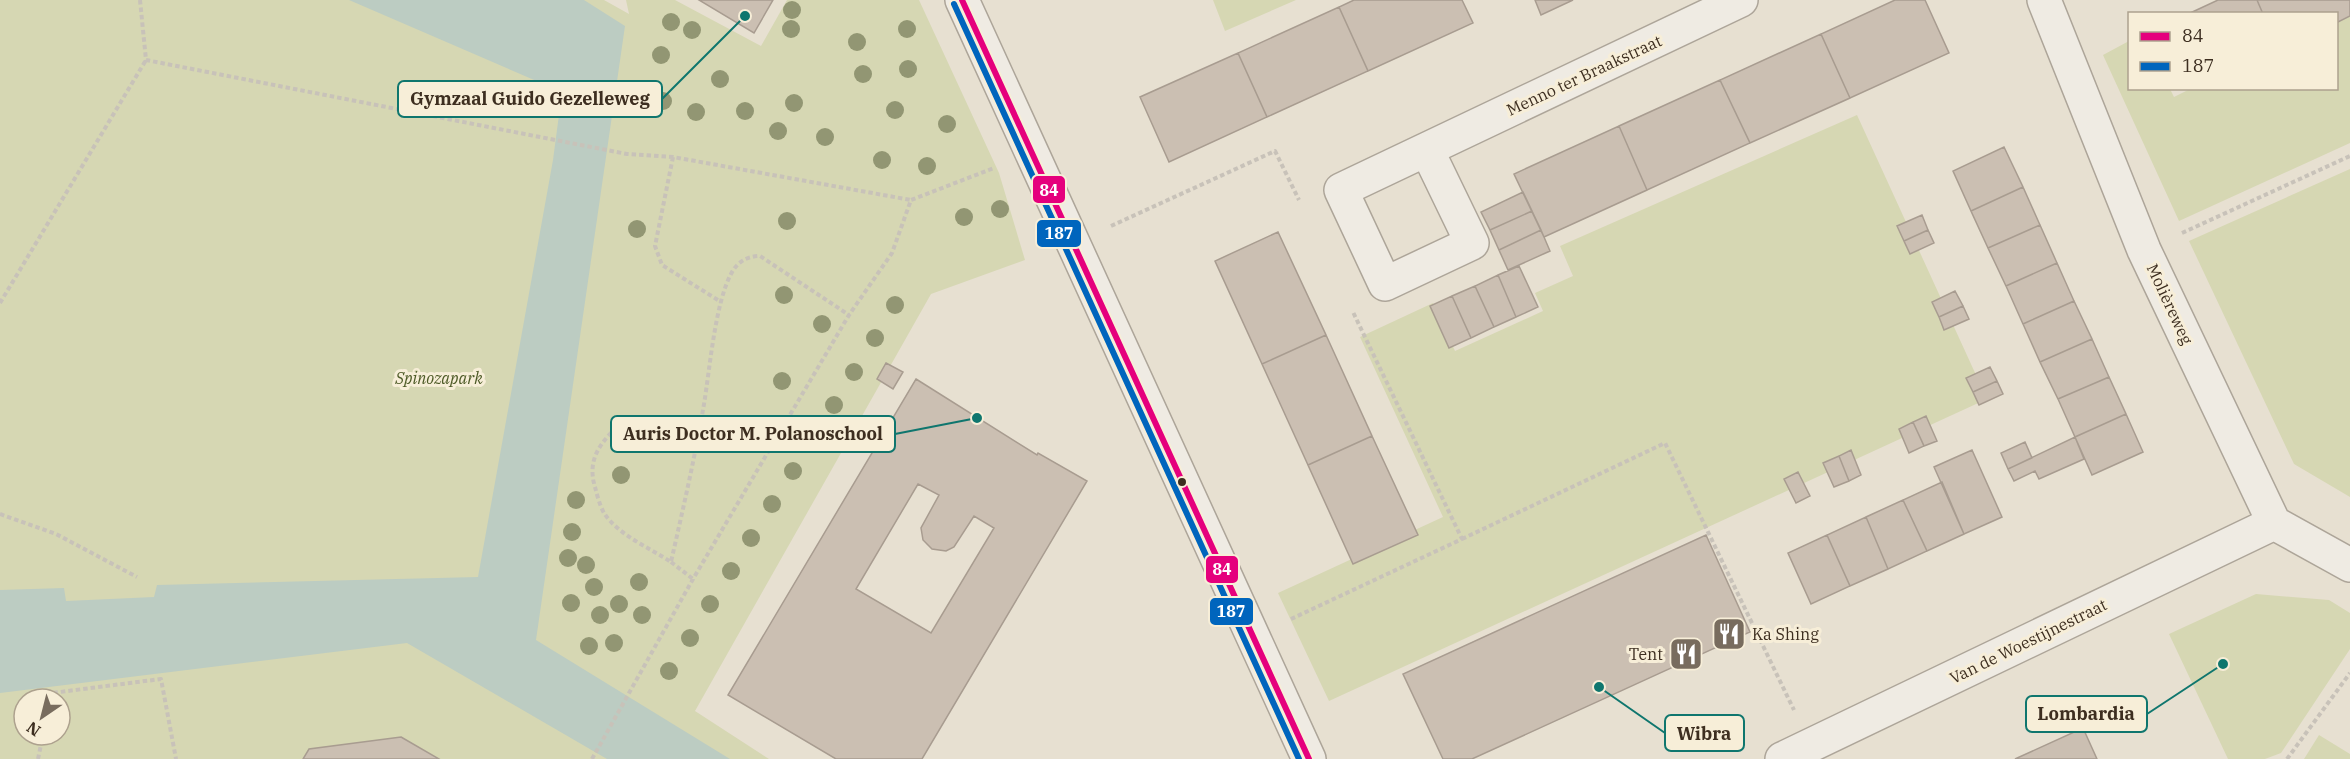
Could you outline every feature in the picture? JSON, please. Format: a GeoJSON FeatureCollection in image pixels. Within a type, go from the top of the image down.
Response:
{"type":"FeatureCollection","features":[{"type":"Feature","properties":{"kind":"street"},"geometry":{"type":"LineString","coordinates":[[962,0],[1309,759]]}},
{"type":"Feature","properties":{"kind":"street","name":"Menno ter Braakstraat"},"geometry":{"type":"LineString","coordinates":[[1426,150],[1741,0]]}},
{"type":"Feature","properties":{"kind":"street","name":"Molièreweg"},"geometry":{"type":"LineString","coordinates":[[2046,1],[2144,250],[2274,523]]}},
{"type":"Feature","properties":{"kind":"street"},"geometry":{"type":"LineString","coordinates":[[2274,523],[2350,565]]}},
{"type":"Feature","properties":{"kind":"street","name":"Van de Woestijnestraat"},"geometry":{"type":"LineString","coordinates":[[1797,752],[2274,523]]}},
{"type":"Feature","properties":{"kind":"path"},"geometry":{"type":"LineString","coordinates":[[0,303],[146,60],[140,0]]}},
{"type":"Feature","properties":{"kind":"path"},"geometry":{"type":"LineString","coordinates":[[146,60],[627,154],[673,157],[911,200],[1031,153]]}},
{"type":"Feature","properties":{"kind":"path"},"geometry":{"type":"LineString","coordinates":[[1072,244],[1275,151],[1301,204]]}},
{"type":"Feature","properties":{"kind":"path"},"geometry":{"type":"LineString","coordinates":[[2144,250],[2350,156]]}},
{"type":"Feature","properties":{"kind":"path"},"geometry":{"type":"LineString","coordinates":[[673,157],[655,246],[662,265],[721,302]]}},
{"type":"Feature","properties":{"kind":"path"},"geometry":{"type":"LineString","coordinates":[[592,759],[693,579],[849,315],[892,253],[911,200]]}},
{"type":"Feature","properties":{"kind":"path"},"geometry":{"type":"LineString","coordinates":[[671,561],[699,433],[721,302],[735,267],[742,260],[760,256],[849,315]]}},
{"type":"Feature","properties":{"kind":"path"},"geometry":{"type":"LineString","coordinates":[[1347,302],[1462,539]]}},
{"type":"Feature","properties":{"kind":"path"},"geometry":{"type":"LineString","coordinates":[[693,579],[671,561],[623,531],[605,514],[592,480],[592,458],[603,440],[617,427],[699,433],[773,444]]}},
{"type":"Feature","properties":{"kind":"path"},"geometry":{"type":"LineString","coordinates":[[1253,637],[1665,442],[1797,752]]}},
{"type":"Feature","properties":{"kind":"path"},"geometry":{"type":"LineString","coordinates":[[0,514],[56,534],[137,577]]}},
{"type":"Feature","properties":{"kind":"path"},"geometry":{"type":"LineString","coordinates":[[2287,759],[2350,673]]}},
{"type":"Feature","properties":{"kind":"path"},"geometry":{"type":"LineString","coordinates":[[72,690],[161,679],[176,759]]}},
{"type":"Feature","properties":{"kind":"green space","name":"Spinozapark"},"geometry":{"type":"Polygon","coordinates":[[[0,0],[604,0],[629,14],[626,0],[675,0],[761,46],[787,0],[919,0],[999,173],[1025,260],[931,294],[695,711],[769,759],[0,759],[0,0]]]}},
{"type":"Feature","properties":{"kind":"green space"},"geometry":{"type":"Polygon","coordinates":[[[1213,0],[1296,0],[1225,31],[1213,0]]]}},
{"type":"Feature","properties":{"kind":"green space"},"geometry":{"type":"Polygon","coordinates":[[[2350,16],[2350,143],[2179,221],[2103,55],[2128,42],[2128,90],[2170,90],[2174,97],[2188,90],[2338,90],[2338,22],[2350,16]]]}},
{"type":"Feature","properties":{"kind":"green space"},"geometry":{"type":"Polygon","coordinates":[[[1857,115],[1987,399],[1329,701],[1278,593],[1443,517],[1360,337],[1433,303],[1455,351],[1543,311],[1535,293],[1573,276],[1560,246],[1857,115]]]}},
{"type":"Feature","properties":{"kind":"green space"},"geometry":{"type":"Polygon","coordinates":[[[2350,169],[2350,497],[2294,464],[2189,241],[2350,169]]]}},
{"type":"Feature","properties":{"kind":"green space"},"geometry":{"type":"Polygon","coordinates":[[[2256,594],[2329,600],[2350,613],[2350,649],[2281,753],[2265,759],[2228,759],[2169,634],[2256,594]]]}},
{"type":"Feature","properties":{"kind":"green space"},"geometry":{"type":"Polygon","coordinates":[[[2319,735],[2350,754],[2350,759],[2304,759],[2319,735]]]}},
{"type":"Feature","properties":{"kind":"shaded area"},"geometry":{"type":"Polygon","coordinates":[[[349,0],[584,0],[625,26],[536,640],[730,759],[607,759],[407,643],[49,687],[12,687],[12,692],[0,693],[0,590],[64,588],[66,601],[154,597],[157,585],[478,577],[553,160],[562,92],[349,0]]]}},
{"type":"Feature","properties":{"kind":"building"},"geometry":{"type":"Polygon","coordinates":[[[699,0],[773,0],[754,33],[699,0]]]}},
{"type":"Feature","properties":{"kind":"building"},"geometry":{"type":"Polygon","coordinates":[[[1354,0],[1462,0],[1473,23],[1368,71],[1339,7],[1354,0]]]}},
{"type":"Feature","properties":{"kind":"building"},"geometry":{"type":"Polygon","coordinates":[[[1535,0],[1573,0],[1541,15],[1535,0]]]}},
{"type":"Feature","properties":{"kind":"building"},"geometry":{"type":"Polygon","coordinates":[[[1895,0],[1925,0],[1949,53],[1850,98],[1821,34],[1895,0]]]}},
{"type":"Feature","properties":{"kind":"building"},"geometry":{"type":"Polygon","coordinates":[[[2218,0],[2257,0],[2262,12],[2192,12],[2218,0]]]}},
{"type":"Feature","properties":{"kind":"building"},"geometry":{"type":"Polygon","coordinates":[[[2257,0],[2350,0],[2350,16],[2338,22],[2338,12],[2262,12],[2257,0]]]}},
{"type":"Feature","properties":{"kind":"building"},"geometry":{"type":"Polygon","coordinates":[[[1339,7],[1368,71],[1267,117],[1238,53],[1339,7]]]}},
{"type":"Feature","properties":{"kind":"building"},"geometry":{"type":"Polygon","coordinates":[[[1821,34],[1850,98],[1750,143],[1720,80],[1821,34]]]}},
{"type":"Feature","properties":{"kind":"building"},"geometry":{"type":"Polygon","coordinates":[[[1238,53],[1267,117],[1169,162],[1140,97],[1238,53]]]}},
{"type":"Feature","properties":{"kind":"building"},"geometry":{"type":"Polygon","coordinates":[[[1720,80],[1750,143],[1647,190],[1619,126],[1720,80]]]}},
{"type":"Feature","properties":{"kind":"building"},"geometry":{"type":"Polygon","coordinates":[[[1619,126],[1647,190],[1544,237],[1514,174],[1619,126]]]}},
{"type":"Feature","properties":{"kind":"building"},"geometry":{"type":"Polygon","coordinates":[[[2004,147],[2023,187],[1971,211],[1953,171],[2004,147]]]}},
{"type":"Feature","properties":{"kind":"building"},"geometry":{"type":"Polygon","coordinates":[[[2023,187],[2040,225],[1988,248],[1971,211],[2023,187]]]}},
{"type":"Feature","properties":{"kind":"building"},"geometry":{"type":"Polygon","coordinates":[[[1523,192],[1532,211],[1490,230],[1481,212],[1523,192]]]}},
{"type":"Feature","properties":{"kind":"building"},"geometry":{"type":"Polygon","coordinates":[[[1532,211],[1541,230],[1499,250],[1490,230],[1532,211]]]}},
{"type":"Feature","properties":{"kind":"building"},"geometry":{"type":"Polygon","coordinates":[[[1922,215],[1928,230],[1904,241],[1897,226],[1922,215]]]}},
{"type":"Feature","properties":{"kind":"building"},"geometry":{"type":"Polygon","coordinates":[[[2040,225],[2057,263],[2006,286],[1988,248],[2040,225]]]}},
{"type":"Feature","properties":{"kind":"building"},"geometry":{"type":"Polygon","coordinates":[[[1541,230],[1550,251],[1508,270],[1499,250],[1541,230]]]}},
{"type":"Feature","properties":{"kind":"building"},"geometry":{"type":"Polygon","coordinates":[[[1928,230],[1934,243],[1910,254],[1904,241],[1928,230]]]}},
{"type":"Feature","properties":{"kind":"building"},"geometry":{"type":"Polygon","coordinates":[[[1278,232],[1326,335],[1262,364],[1215,261],[1278,232]]]}},
{"type":"Feature","properties":{"kind":"building"},"geometry":{"type":"Polygon","coordinates":[[[2057,263],[2074,301],[2023,324],[2006,286],[2057,263]]]}},
{"type":"Feature","properties":{"kind":"building"},"geometry":{"type":"Polygon","coordinates":[[[1519,266],[1538,307],[1516,317],[1498,275],[1519,266]]]}},
{"type":"Feature","properties":{"kind":"building"},"geometry":{"type":"Polygon","coordinates":[[[1498,275],[1516,317],[1494,327],[1475,286],[1498,275]]]}},
{"type":"Feature","properties":{"kind":"building"},"geometry":{"type":"Polygon","coordinates":[[[1475,286],[1494,327],[1471,338],[1452,296],[1475,286]]]}},
{"type":"Feature","properties":{"kind":"building"},"geometry":{"type":"Polygon","coordinates":[[[1955,291],[1963,306],[1939,317],[1932,302],[1955,291]]]}},
{"type":"Feature","properties":{"kind":"building"},"geometry":{"type":"Polygon","coordinates":[[[1452,296],[1471,338],[1449,348],[1430,306],[1452,296]]]}},
{"type":"Feature","properties":{"kind":"building"},"geometry":{"type":"Polygon","coordinates":[[[2074,301],[2092,339],[2040,362],[2023,324],[2074,301]]]}},
{"type":"Feature","properties":{"kind":"building"},"geometry":{"type":"Polygon","coordinates":[[[1963,306],[1969,319],[1944,330],[1939,317],[1963,306]]]}},
{"type":"Feature","properties":{"kind":"building"},"geometry":{"type":"Polygon","coordinates":[[[1326,335],[1372,436],[1308,465],[1262,364],[1326,335]]]}},
{"type":"Feature","properties":{"kind":"building"},"geometry":{"type":"Polygon","coordinates":[[[2092,339],[2109,377],[2058,399],[2040,362],[2092,339]]]}},
{"type":"Feature","properties":{"kind":"building"},"geometry":{"type":"Polygon","coordinates":[[[886,363],[903,372],[893,389],[877,379],[886,363]]]}},
{"type":"Feature","properties":{"kind":"building"},"geometry":{"type":"Polygon","coordinates":[[[1990,367],[1997,381],[1973,392],[1966,378],[1990,367]]]}},
{"type":"Feature","properties":{"kind":"building"},"geometry":{"type":"Polygon","coordinates":[[[2109,377],[2126,414],[2075,437],[2058,399],[2109,377]]]}},
{"type":"Feature","properties":{"kind":"building"},"geometry":{"type":"Polygon","coordinates":[[[916,379],[1037,455],[1038,453],[1087,481],[922,759],[836,759],[728,695],[916,379]],[[918,484],[856,589],[931,633],[994,528],[974,516],[954,547],[946,551],[932,549],[923,540],[921,528],[939,495],[918,484]]]}},
{"type":"Feature","properties":{"kind":"building"},"geometry":{"type":"Polygon","coordinates":[[[1997,381],[2003,394],[1979,405],[1973,392],[1997,381]]]}},
{"type":"Feature","properties":{"kind":"building"},"geometry":{"type":"Polygon","coordinates":[[[2126,414],[2143,452],[2092,475],[2075,437],[2126,414]]]}},
{"type":"Feature","properties":{"kind":"building"},"geometry":{"type":"Polygon","coordinates":[[[1926,416],[1937,441],[1924,446],[1913,422],[1926,416]]]}},
{"type":"Feature","properties":{"kind":"building"},"geometry":{"type":"Polygon","coordinates":[[[1913,422],[1924,446],[1909,453],[1899,429],[1913,422]]]}},
{"type":"Feature","properties":{"kind":"building"},"geometry":{"type":"Polygon","coordinates":[[[1372,436],[1418,535],[1353,564],[1308,465],[1372,436]]]}},
{"type":"Feature","properties":{"kind":"building"},"geometry":{"type":"Polygon","coordinates":[[[2075,437],[2084,459],[2039,479],[2035,471],[2014,481],[2008,469],[2075,437]]]}},
{"type":"Feature","properties":{"kind":"building"},"geometry":{"type":"Polygon","coordinates":[[[2025,442],[2032,458],[2008,469],[2001,453],[2025,442]]]}},
{"type":"Feature","properties":{"kind":"building"},"geometry":{"type":"Polygon","coordinates":[[[1851,450],[1861,475],[1849,481],[1839,456],[1851,450]]]}},
{"type":"Feature","properties":{"kind":"building"},"geometry":{"type":"Polygon","coordinates":[[[1972,450],[2002,517],[1964,534],[1934,467],[1972,450]]]}},
{"type":"Feature","properties":{"kind":"building"},"geometry":{"type":"Polygon","coordinates":[[[1839,456],[1849,481],[1834,487],[1823,463],[1839,456]]]}},
{"type":"Feature","properties":{"kind":"building"},"geometry":{"type":"Polygon","coordinates":[[[1798,472],[1810,496],[1796,503],[1784,479],[1798,472]]]}},
{"type":"Feature","properties":{"kind":"building"},"geometry":{"type":"Polygon","coordinates":[[[1942,482],[1964,534],[1927,551],[1903,500],[1942,482]]]}},
{"type":"Feature","properties":{"kind":"building"},"geometry":{"type":"Polygon","coordinates":[[[1903,500],[1927,551],[1888,569],[1866,517],[1903,500]]]}},
{"type":"Feature","properties":{"kind":"building"},"geometry":{"type":"Polygon","coordinates":[[[1866,517],[1888,569],[1850,586],[1827,535],[1866,517]]]}},
{"type":"Feature","properties":{"kind":"building"},"geometry":{"type":"Polygon","coordinates":[[[1706,535],[1750,632],[1472,759],[1443,759],[1403,674],[1706,535]]]}},
{"type":"Feature","properties":{"kind":"building"},"geometry":{"type":"Polygon","coordinates":[[[1827,535],[1850,586],[1811,604],[1788,553],[1827,535]]]}},
{"type":"Feature","properties":{"kind":"building"},"geometry":{"type":"Polygon","coordinates":[[[2083,728],[2097,759],[2015,759],[2083,728]]]}},
{"type":"Feature","properties":{"kind":"building"},"geometry":{"type":"Polygon","coordinates":[[[401,737],[439,759],[303,759],[309,749],[401,737]]]}},
{"type":"Feature","properties":{"kind":"transit line","name":"84"},"geometry":{"type":"LineString","coordinates":[[962,0],[1309,759]]}},
{"type":"Feature","properties":{"kind":"transit line","name":"187"},"geometry":{"type":"LineString","coordinates":[[954,4],[1299,759]]}},
{"type":"Feature","properties":{"kind":"place","name":"Gymzaal Guido Gezelleweg"},"geometry":{"type":"Point","coordinates":[745,16]}},
{"type":"Feature","properties":{"kind":"place","name":"Auris Doctor M. Polanoschool"},"geometry":{"type":"Point","coordinates":[977,418]}},
{"type":"Feature","properties":{"kind":"place","name":"Ka Shing"},"geometry":{"type":"Point","coordinates":[1729,634]}},
{"type":"Feature","properties":{"kind":"place","name":"Tent"},"geometry":{"type":"Point","coordinates":[1686,654]}},
{"type":"Feature","properties":{"kind":"place","name":"Lombardia"},"geometry":{"type":"Point","coordinates":[2223,664]}},
{"type":"Feature","properties":{"kind":"place","name":"Wibra"},"geometry":{"type":"Point","coordinates":[1599,687]}}]}
